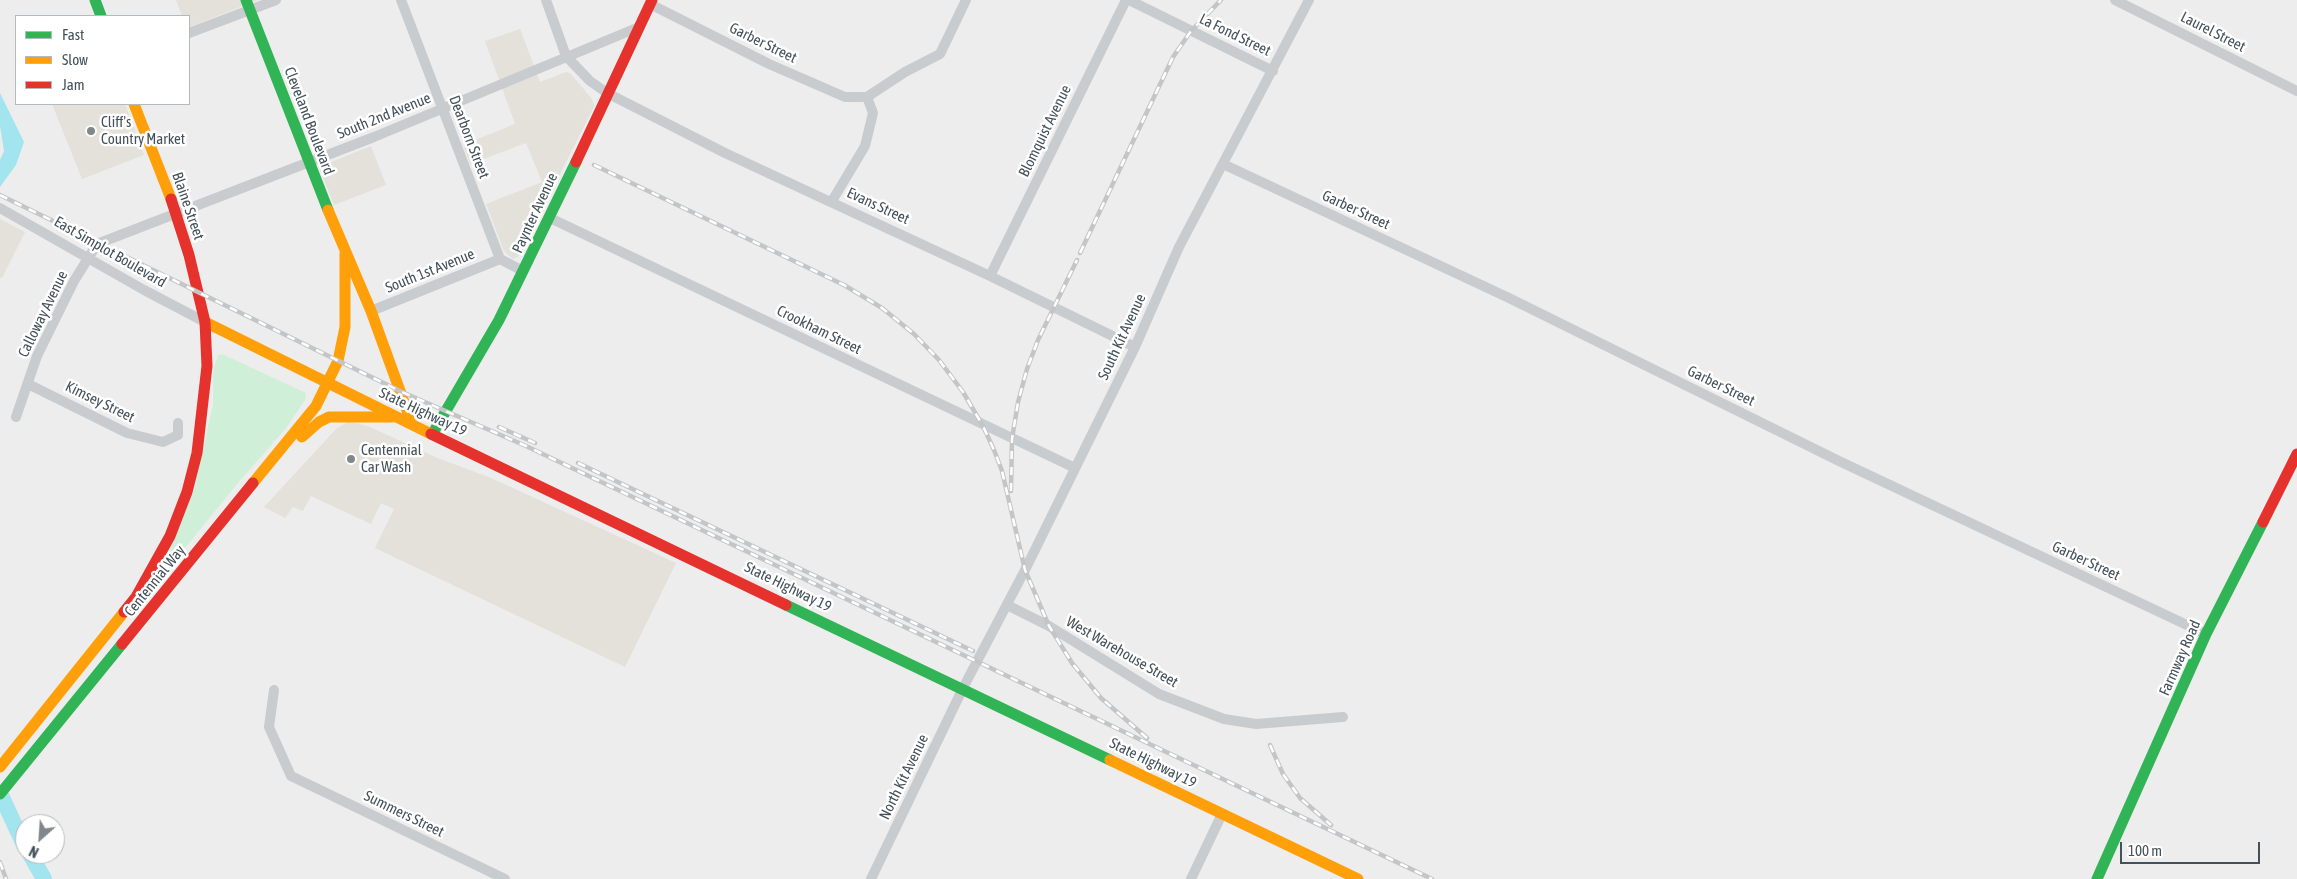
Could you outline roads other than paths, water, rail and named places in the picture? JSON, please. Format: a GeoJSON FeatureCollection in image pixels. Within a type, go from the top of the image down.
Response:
{"type":"FeatureCollection","features":[{"type":"Feature","properties":{"kind":"main road"},"geometry":{"type":"LineString","coordinates":[[95,0],[101,15]]}},
{"type":"Feature","properties":{"kind":"main road","name":"Paynter Avenue"},"geometry":{"type":"LineString","coordinates":[[433,433],[499,320],[550,218],[651,2]]}},
{"type":"Feature","properties":{"kind":"main road","name":"Cleveland Boulevard"},"geometry":{"type":"LineString","coordinates":[[248,5],[345,254],[370,311],[412,424]]}},
{"type":"Feature","properties":{"kind":"main road","name":"Blaine Street"},"geometry":{"type":"LineString","coordinates":[[134,105],[176,212],[189,255],[205,322]]}},
{"type":"Feature","properties":{"kind":"main road","name":"Centennial Way"},"geometry":{"type":"LineString","coordinates":[[0,794],[306,420],[329,384],[338,361],[345,328],[345,254]]}},
{"type":"Feature","properties":{"kind":"main road","name":"Centennial Way"},"geometry":{"type":"LineString","coordinates":[[0,767],[136,597],[170,536],[187,492],[197,453],[207,366],[205,322]]}},
{"type":"Feature","properties":{"kind":"main road","name":"State Highway 19"},"geometry":{"type":"LineString","coordinates":[[205,322],[396,417],[433,433],[1358,879]]}},
{"type":"Feature","properties":{"kind":"main road"},"geometry":{"type":"LineString","coordinates":[[182,570],[204,556],[308,430],[319,422],[339,416],[396,417]]}},
{"type":"Feature","properties":{"kind":"main road","name":"Farmway Road"},"geometry":{"type":"LineString","coordinates":[[2097,879],[2206,634],[2297,454]]}},
{"type":"Feature","properties":{"kind":"street"},"geometry":{"type":"LineString","coordinates":[[190,33],[248,5],[276,0]]}},
{"type":"Feature","properties":{"kind":"street","name":"Dearborn Street"},"geometry":{"type":"LineString","coordinates":[[401,0],[500,259]]}},
{"type":"Feature","properties":{"kind":"street"},"geometry":{"type":"LineString","coordinates":[[546,0],[566,56]]}},
{"type":"Feature","properties":{"kind":"street"},"geometry":{"type":"LineString","coordinates":[[832,201],[865,146],[873,113],[867,97],[905,72],[940,54],[966,0]]}},
{"type":"Feature","properties":{"kind":"street","name":"La Fond Street"},"geometry":{"type":"LineString","coordinates":[[1128,0],[1273,71]]}},
{"type":"Feature","properties":{"kind":"street","name":"Blomquist Avenue"},"geometry":{"type":"LineString","coordinates":[[990,276],[1128,0]]}},
{"type":"Feature","properties":{"kind":"street","name":"South Kit Avenue"},"geometry":{"type":"LineString","coordinates":[[963,688],[1007,606],[1135,347],[1179,247],[1310,0]]}},
{"type":"Feature","properties":{"kind":"street","name":"Laurel Street"},"geometry":{"type":"LineString","coordinates":[[2115,0],[2297,91]]}},
{"type":"Feature","properties":{"kind":"street","name":"Garber Street"},"geometry":{"type":"LineString","coordinates":[[651,2],[769,64],[845,97],[867,97]]}},
{"type":"Feature","properties":{"kind":"street","name":"South 2nd Avenue"},"geometry":{"type":"LineString","coordinates":[[88,258],[98,244],[443,109],[639,26]]}},
{"type":"Feature","properties":{"kind":"street","name":"Evans Street"},"geometry":{"type":"LineString","coordinates":[[566,56],[590,81],[607,93],[725,153],[832,201],[1135,347]]}},
{"type":"Feature","properties":{"kind":"street","name":"Garber Street"},"geometry":{"type":"LineString","coordinates":[[1223,164],[1509,298],[1839,461],[2206,634]]}},
{"type":"Feature","properties":{"kind":"street","name":"East Simplot Boulevard"},"geometry":{"type":"LineString","coordinates":[[0,208],[144,290],[205,322]]}},
{"type":"Feature","properties":{"kind":"street","name":"Crookham Street"},"geometry":{"type":"LineString","coordinates":[[550,218],[1075,468]]}},
{"type":"Feature","properties":{"kind":"street","name":"Calloway Avenue"},"geometry":{"type":"LineString","coordinates":[[16,417],[37,356],[88,258]]}},
{"type":"Feature","properties":{"kind":"street"},"geometry":{"type":"LineString","coordinates":[[500,259],[523,272]]}},
{"type":"Feature","properties":{"kind":"street","name":"South 1st Avenue"},"geometry":{"type":"LineString","coordinates":[[370,311],[500,259]]}},
{"type":"Feature","properties":{"kind":"street","name":"Kimsey Street"},"geometry":{"type":"LineString","coordinates":[[28,384],[127,434],[163,442],[178,435],[178,424]]}},
{"type":"Feature","properties":{"kind":"street","name":"West Warehouse Street"},"geometry":{"type":"LineString","coordinates":[[1007,606],[1049,626],[1159,694],[1224,719],[1256,724],[1343,717]]}},
{"type":"Feature","properties":{"kind":"street","name":"North Kit Avenue"},"geometry":{"type":"LineString","coordinates":[[871,879],[963,688]]}},
{"type":"Feature","properties":{"kind":"street","name":"Summers Street"},"geometry":{"type":"LineString","coordinates":[[274,690],[269,727],[291,776],[504,879]]}},
{"type":"Feature","properties":{"kind":"street"},"geometry":{"type":"LineString","coordinates":[[1191,879],[1222,814]]}},
{"type":"Feature","properties":{"kind":"water"},"geometry":{"type":"Polygon","coordinates":[[[0,93],[24,142],[16,165],[0,187],[0,160],[4,151],[0,126],[0,93]]]}},
{"type":"Feature","properties":{"kind":"waterway"},"geometry":{"type":"LineString","coordinates":[[0,793],[15,825]]}},
{"type":"Feature","properties":{"kind":"waterway"},"geometry":{"type":"LineString","coordinates":[[36,864],[44,879]]}},
{"type":"Feature","properties":{"kind":"railway"},"geometry":{"type":"LineString","coordinates":[[1080,253],[1173,57],[1191,31],[1221,0]]}},
{"type":"Feature","properties":{"kind":"railway"},"geometry":{"type":"LineString","coordinates":[[594,165],[844,285],[882,308],[914,334],[939,360],[963,392],[983,426],[1002,471],[1025,570],[1049,626],[1072,663],[1101,698],[1147,738]]}},
{"type":"Feature","properties":{"kind":"railway"},"geometry":{"type":"LineString","coordinates":[[0,195],[402,392],[526,446],[1432,879]]}},
{"type":"Feature","properties":{"kind":"railway"},"geometry":{"type":"LineString","coordinates":[[1011,491],[1012,439],[1018,402],[1027,369],[1038,340],[1077,260]]}},
{"type":"Feature","properties":{"kind":"railway"},"geometry":{"type":"LineString","coordinates":[[499,427],[535,443]]}},
{"type":"Feature","properties":{"kind":"railway"},"geometry":{"type":"LineString","coordinates":[[578,463],[973,651]]}},
{"type":"Feature","properties":{"kind":"railway"},"geometry":{"type":"LineString","coordinates":[[1270,745],[1283,774],[1300,798],[1331,825]]}},
{"type":"Feature","properties":{"kind":"railway"},"geometry":{"type":"LineString","coordinates":[[0,862],[6,879]]}},
{"type":"Feature","properties":{"kind":"place","name":"Cliff's Country Market"},"geometry":{"type":"Point","coordinates":[91,131]}},
{"type":"Feature","properties":{"kind":"place","name":"Centennial Car Wash"},"geometry":{"type":"Point","coordinates":[351,459]}}]}
